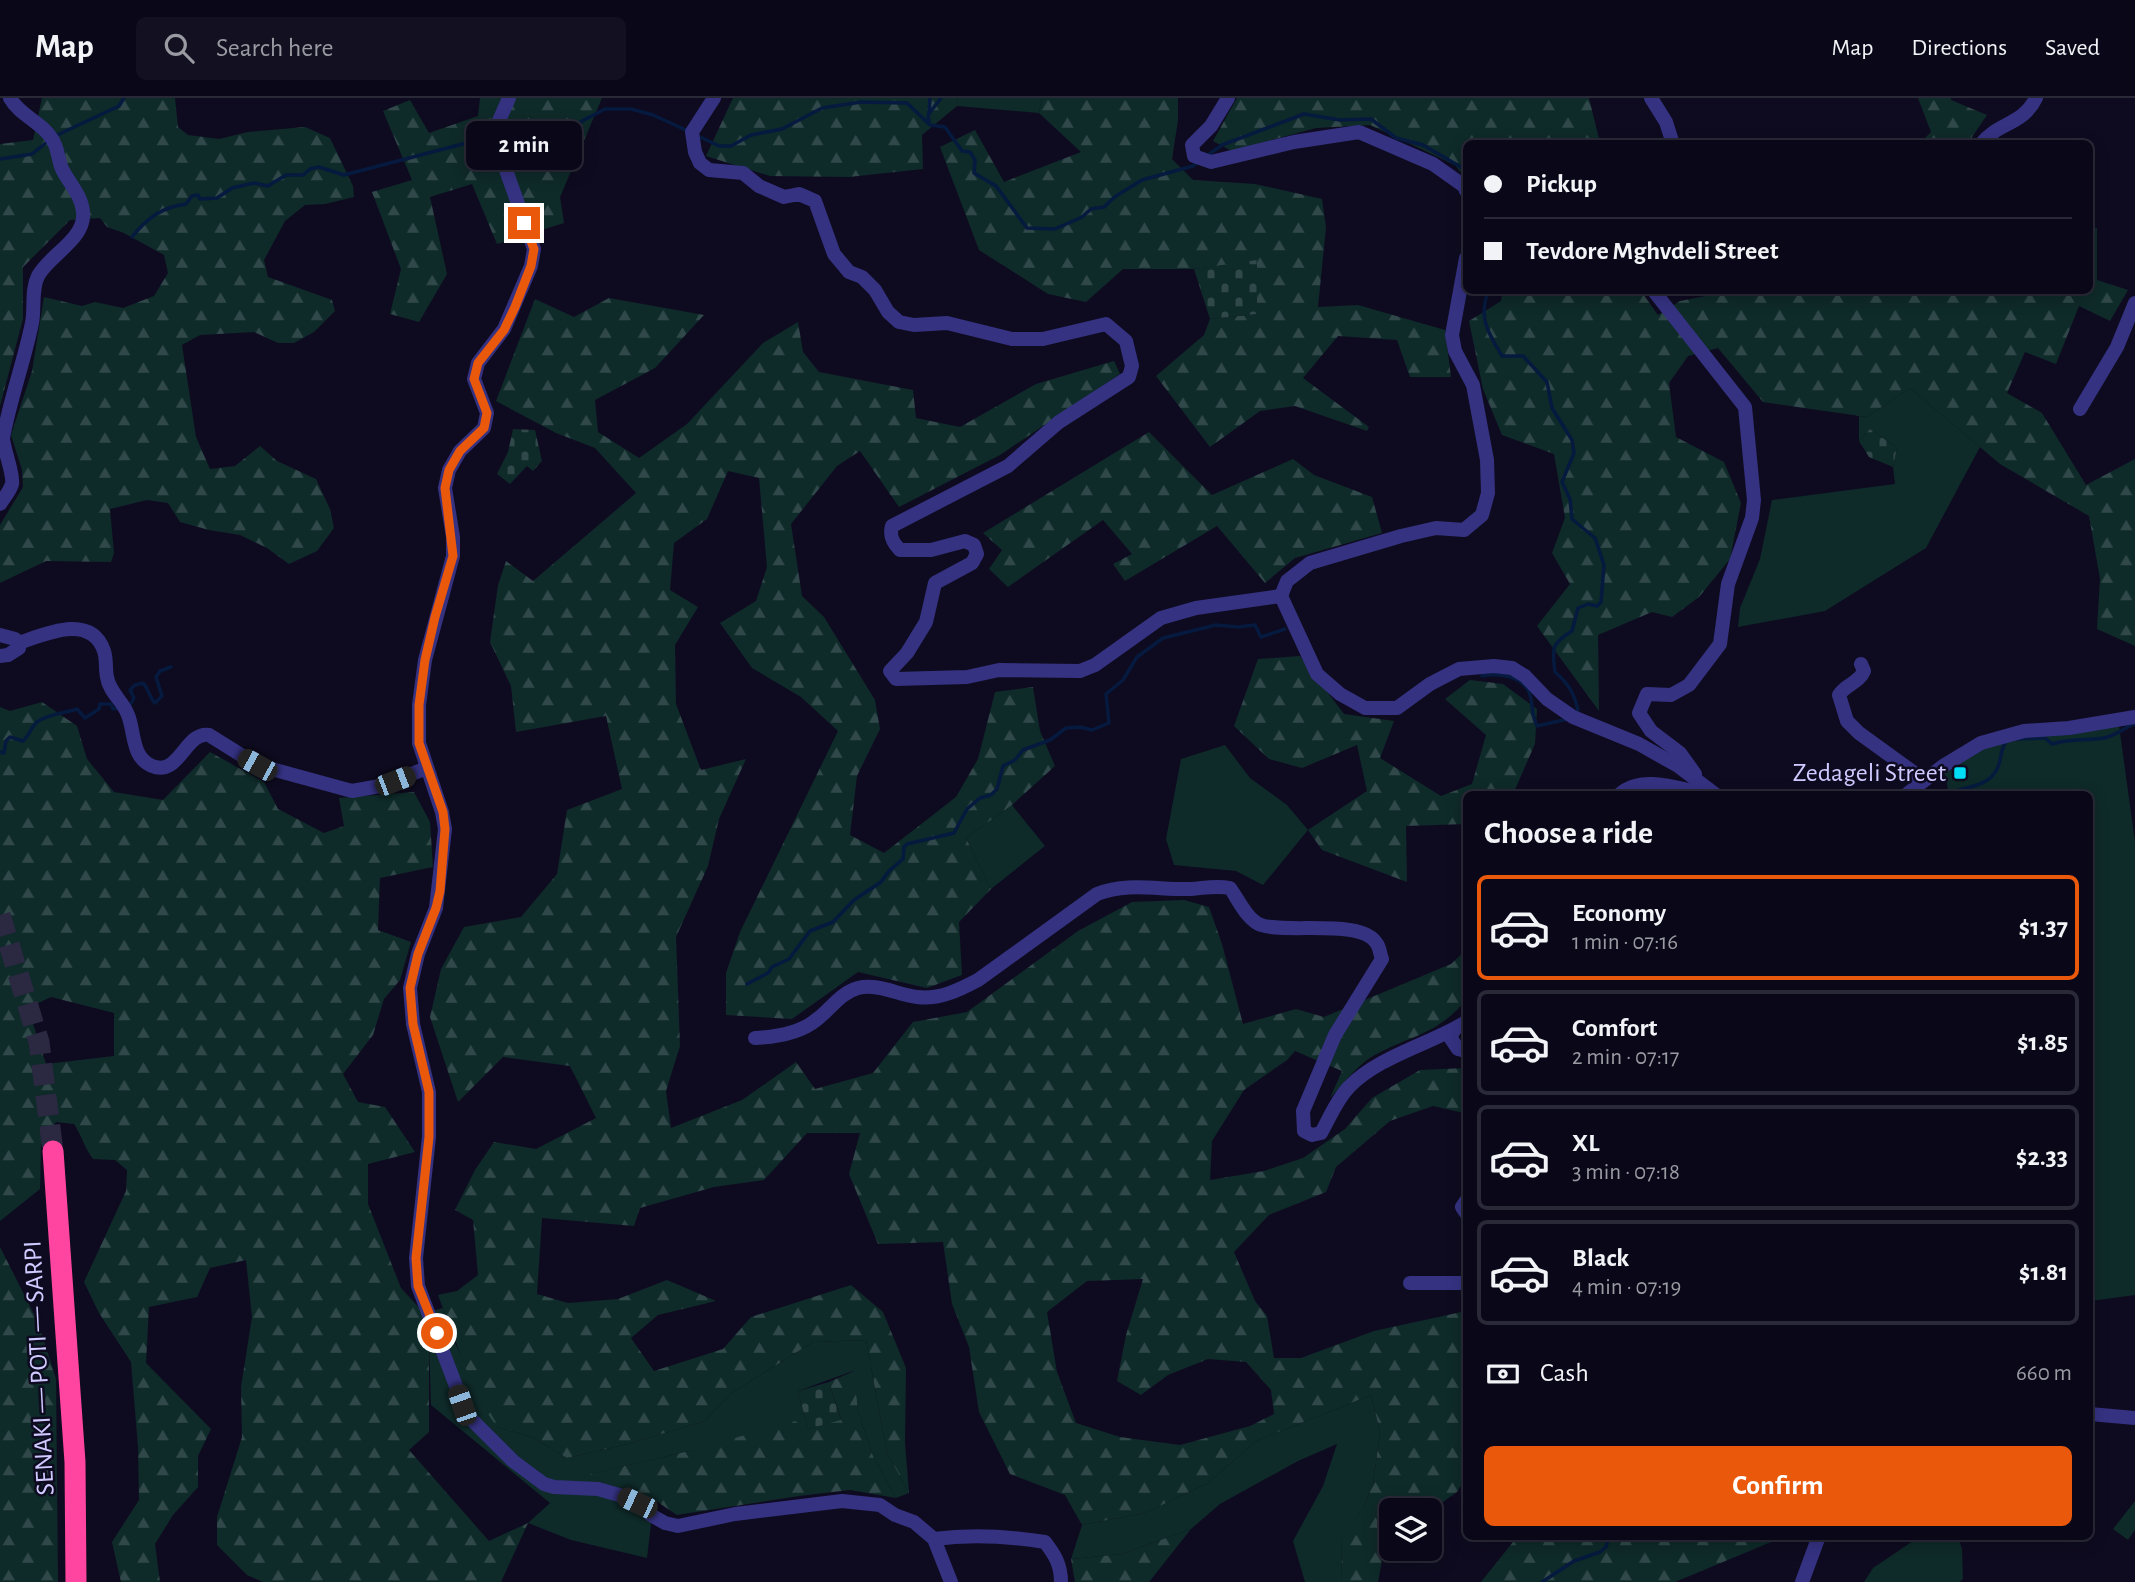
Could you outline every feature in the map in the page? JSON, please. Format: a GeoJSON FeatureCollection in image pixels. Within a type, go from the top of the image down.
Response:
{"type":"FeatureCollection","features":[{"type":"Feature","properties":{"kind":"highway","name":"SENAKI — POTI — SARPI"},"geometry":{"type":"LineString","coordinates":[[53,1151],[75,1462],[76,1582]]}},
{"type":"Feature","properties":{"kind":"street"},"geometry":{"type":"LineString","coordinates":[[0,504],[12,486],[13,477],[4,452],[3,438],[32,323],[37,276],[74,237],[82,225],[84,213],[76,191],[62,169],[52,138],[21,113],[10,98]]}},
{"type":"Feature","properties":{"kind":"street"},"geometry":{"type":"LineString","coordinates":[[509,98],[498,123],[506,170],[534,249],[531,266],[504,330],[478,363],[474,379],[487,413],[484,428],[460,451],[449,470],[445,488],[453,556],[425,660],[418,728],[419,743],[443,812],[445,829],[438,900],[418,954],[410,988],[413,1024],[429,1092],[429,1137],[416,1267],[418,1286],[467,1415],[513,1461],[544,1484],[598,1489],[619,1494],[637,1503],[651,1516],[678,1526],[736,1514],[842,1501],[880,1505],[895,1515],[914,1522],[934,1539],[951,1582]]}},
{"type":"Feature","properties":{"kind":"street"},"geometry":{"type":"LineString","coordinates":[[713,98],[692,132],[700,163],[709,170],[743,173],[759,186],[784,197],[799,194],[815,201],[834,254],[849,272],[862,277],[875,290],[888,312],[900,322],[914,325],[947,323],[1012,339],[1043,339],[1106,324],[1126,341],[1132,366],[1129,377],[1059,422],[1008,466],[892,526],[890,531],[893,542],[900,550],[931,550],[965,541],[974,545],[977,554],[972,563],[935,583],[926,622],[907,653],[890,671],[896,679],[967,677],[999,670],[1080,671],[1095,665],[1161,618],[1196,608],[1281,596]]}},
{"type":"Feature","properties":{"kind":"street"},"geometry":{"type":"LineString","coordinates":[[1228,98],[1211,126],[1192,145],[1194,156],[1211,162],[1294,142],[1359,132],[1433,164],[1463,185]]}},
{"type":"Feature","properties":{"kind":"street"},"geometry":{"type":"LineString","coordinates":[[1651,98],[1666,122],[1672,140]]}},
{"type":"Feature","properties":{"kind":"street"},"geometry":{"type":"LineString","coordinates":[[1984,140],[1988,135],[2028,112],[2036,98]]}},
{"type":"Feature","properties":{"kind":"street"},"geometry":{"type":"LineString","coordinates":[[1463,274],[1452,335],[1455,351],[1473,385],[1487,460],[1488,493],[1482,515],[1464,530],[1436,528],[1310,563],[1287,581],[1281,596],[1317,674],[1340,694],[1365,708],[1397,708],[1430,684],[1459,669],[1494,666],[1512,668],[1525,676],[1547,699],[1573,717],[1639,744],[1678,766],[1708,791]]}},
{"type":"Feature","properties":{"kind":"street"},"geometry":{"type":"LineString","coordinates":[[1656,294],[1745,407],[1748,432],[1754,500],[1752,518],[1728,584],[1720,644],[1689,685],[1671,695],[1647,694],[1639,713],[1651,731],[1680,753],[1708,791]]}},
{"type":"Feature","properties":{"kind":"street"},"geometry":{"type":"LineString","coordinates":[[2080,410],[2117,347],[2135,303]]}},
{"type":"Feature","properties":{"kind":"street"},"geometry":{"type":"LineString","coordinates":[[19,643],[68,628],[80,629],[94,636],[103,647],[107,659],[107,680],[129,715],[135,748],[151,766],[161,768],[171,765],[196,737],[206,734],[257,765],[352,791],[380,786],[427,768]]}},
{"type":"Feature","properties":{"kind":"street"},"geometry":{"type":"LineString","coordinates":[[0,635],[15,639],[19,643]]}},
{"type":"Feature","properties":{"kind":"street"},"geometry":{"type":"LineString","coordinates":[[0,656],[16,652],[19,643]]}},
{"type":"Feature","properties":{"kind":"street"},"geometry":{"type":"LineString","coordinates":[[1861,664],[1864,671],[1861,678],[1843,688],[1839,695],[1847,721],[1865,738],[1924,780]]}},
{"type":"Feature","properties":{"kind":"street"},"geometry":{"type":"LineString","coordinates":[[1911,791],[1962,753],[2001,736],[2135,717]]}},
{"type":"Feature","properties":{"kind":"street"},"geometry":{"type":"LineString","coordinates":[[1623,791],[1628,787],[1647,783],[1702,791]]}},
{"type":"Feature","properties":{"kind":"street"},"geometry":{"type":"LineString","coordinates":[[755,1038],[782,1035],[803,1028],[816,1021],[846,992],[861,987],[877,988],[917,998],[937,997],[957,991],[1012,957],[1097,894],[1114,887],[1135,886],[1191,889],[1215,885],[1230,888],[1250,916],[1260,924],[1298,930],[1335,927],[1366,934],[1377,942],[1382,959],[1335,1035],[1303,1111],[1304,1131],[1312,1135],[1321,1133],[1347,1089],[1360,1077],[1419,1044],[1461,1025]]}},
{"type":"Feature","properties":{"kind":"street"},"geometry":{"type":"LineString","coordinates":[[1461,1025],[1450,1037],[1458,1049],[1463,1050]]}},
{"type":"Feature","properties":{"kind":"street"},"geometry":{"type":"LineString","coordinates":[[1410,1283],[1463,1283]]}},
{"type":"Feature","properties":{"kind":"street"},"geometry":{"type":"LineString","coordinates":[[2093,1414],[2135,1418]]}},
{"type":"Feature","properties":{"kind":"street"},"geometry":{"type":"LineString","coordinates":[[934,1539],[1004,1536],[1045,1542],[1055,1555],[1061,1570],[1061,1582]]}},
{"type":"Feature","properties":{"kind":"street"},"geometry":{"type":"LineString","coordinates":[[1802,1582],[1818,1540]]}},
{"type":"Feature","properties":{"kind":"green space"},"geometry":{"type":"Polygon","coordinates":[[[42,98],[175,98],[178,127],[188,135],[219,139],[248,132],[305,127],[330,138],[353,186],[354,197],[325,204],[305,205],[285,221],[264,260],[268,277],[332,300],[335,311],[314,332],[294,343],[278,343],[254,332],[200,335],[182,345],[196,437],[210,469],[235,466],[260,446],[277,461],[316,479],[330,509],[334,528],[317,551],[289,564],[267,548],[240,535],[180,522],[168,503],[147,500],[110,509],[114,553],[111,562],[46,561],[0,583],[0,525],[23,487],[22,470],[11,435],[32,371],[44,297],[82,306],[95,302],[123,308],[154,296],[168,273],[164,255],[124,233],[107,227],[100,218],[70,220],[23,267],[23,319],[0,406],[0,144],[33,140],[42,98]]]}},
{"type":"Feature","properties":{"kind":"green space"},"geometry":{"type":"Polygon","coordinates":[[[480,98],[602,98],[560,197],[564,223],[497,244],[472,184],[430,197],[447,274],[419,322],[390,314],[401,269],[372,192],[412,180],[383,111],[410,100],[429,133],[478,116],[480,98]]]}},
{"type":"Feature","properties":{"kind":"green space"},"geometry":{"type":"Polygon","coordinates":[[[733,98],[958,98],[957,106],[922,135],[923,169],[849,177],[770,176],[706,156],[733,98]]]}},
{"type":"Feature","properties":{"kind":"green space"},"geometry":{"type":"Polygon","coordinates":[[[958,98],[1042,98],[1039,113],[957,106],[958,98]]]}},
{"type":"Feature","properties":{"kind":"green space"},"geometry":{"type":"Polygon","coordinates":[[[1042,98],[1178,98],[1178,120],[1172,159],[1193,180],[1255,184],[1322,199],[1326,227],[1318,307],[1358,305],[1445,330],[1451,377],[1410,377],[1397,340],[1338,336],[1303,378],[1369,427],[1367,431],[1295,406],[1260,411],[1210,447],[1156,376],[1204,335],[1210,319],[1257,314],[1257,261],[1194,269],[1123,269],[1086,302],[1048,294],[979,250],[940,147],[975,130],[1004,182],[1081,152],[1039,113],[1042,98]]]}},
{"type":"Feature","properties":{"kind":"green space"},"geometry":{"type":"Polygon","coordinates":[[[1237,98],[1589,98],[1599,140],[1463,140],[1463,175],[1455,165],[1370,125],[1316,128],[1232,151],[1213,141],[1237,98]]]}},
{"type":"Feature","properties":{"kind":"green space"},"geometry":{"type":"Polygon","coordinates":[[[1918,98],[1951,98],[1987,115],[1970,140],[1923,140],[1931,132],[1918,98]]]}},
{"type":"Feature","properties":{"kind":"green space"},"geometry":{"type":"Polygon","coordinates":[[[2093,227],[2097,228],[2097,280],[2128,290],[2110,321],[2079,306],[2056,364],[2025,352],[2007,393],[2042,413],[2086,485],[2135,459],[2135,646],[2097,629],[2100,579],[2089,516],[2000,464],[1910,388],[1867,417],[1763,402],[1718,348],[1688,356],[1669,383],[1676,437],[1724,462],[1741,503],[1730,559],[1699,597],[1672,617],[1652,612],[1598,635],[1599,711],[1537,626],[1570,584],[1552,553],[1565,518],[1554,454],[1502,435],[1483,389],[1469,321],[1501,301],[1502,294],[1643,294],[1658,315],[1680,301],[1716,294],[2093,294],[2093,227]]]}},
{"type":"Feature","properties":{"kind":"green space"},"geometry":{"type":"Polygon","coordinates":[[[1257,260],[1257,314],[1210,319],[1194,269],[1257,260]]]}},
{"type":"Feature","properties":{"kind":"green space"},"geometry":{"type":"Polygon","coordinates":[[[609,298],[704,315],[655,368],[595,400],[598,432],[639,458],[687,424],[763,343],[798,322],[803,352],[819,372],[913,390],[916,418],[960,427],[1036,384],[1114,361],[1120,374],[1000,455],[899,507],[860,451],[837,466],[791,524],[802,596],[824,617],[875,700],[880,729],[857,776],[850,835],[884,853],[956,797],[978,759],[995,692],[1033,687],[1040,731],[1055,766],[1012,805],[966,838],[991,889],[959,922],[962,975],[927,988],[858,972],[792,1019],[726,1015],[726,973],[740,932],[838,731],[801,697],[752,668],[720,623],[756,601],[767,567],[759,478],[728,471],[707,519],[674,543],[670,590],[698,607],[675,645],[676,704],[701,770],[746,759],[719,819],[708,866],[676,937],[680,1046],[666,1091],[671,1128],[742,1100],[796,1062],[815,1089],[873,1073],[913,1022],[967,1012],[1078,931],[1132,902],[1184,900],[1209,907],[1222,944],[1243,1024],[1296,1009],[1324,1017],[1451,964],[1463,953],[1463,1003],[1444,1021],[1367,1060],[1330,1098],[1342,1071],[1295,1051],[1287,1060],[1244,1090],[1212,1141],[1210,1180],[1264,1171],[1303,1158],[1345,1129],[1372,1098],[1420,1070],[1463,1068],[1463,1113],[1433,1106],[1390,1121],[1336,1167],[1326,1192],[1269,1215],[1234,1252],[1255,1301],[1267,1316],[1274,1358],[1301,1358],[1374,1331],[1463,1312],[1463,1483],[1457,1492],[1442,1503],[1442,1498],[1379,1498],[1379,1561],[1382,1561],[1378,1582],[1342,1582],[1341,1537],[1362,1510],[1373,1484],[1380,1432],[1371,1395],[1256,1441],[1208,1483],[1145,1513],[1082,1525],[1065,1495],[1010,1474],[979,1412],[969,1347],[952,1304],[943,1242],[878,1244],[849,1174],[860,1133],[807,1133],[764,1180],[714,1187],[640,1208],[634,1226],[542,1218],[537,1294],[568,1303],[618,1299],[667,1280],[716,1301],[658,1315],[631,1338],[654,1371],[723,1349],[751,1317],[851,1285],[883,1312],[906,1368],[905,1443],[909,1493],[887,1453],[866,1340],[813,1342],[730,1394],[705,1421],[628,1444],[567,1458],[532,1437],[497,1427],[477,1398],[438,1295],[457,1291],[478,1275],[473,1220],[455,1210],[475,1170],[494,1142],[536,1149],[596,1118],[570,1066],[503,1057],[458,1102],[430,1017],[441,969],[464,927],[521,917],[557,874],[567,810],[622,789],[606,716],[516,732],[511,686],[490,642],[498,585],[506,561],[533,581],[636,493],[595,448],[556,433],[496,401],[535,299],[574,317],[609,298]],[[1143,1279],[1087,1281],[1047,1312],[1057,1372],[1076,1423],[1120,1437],[1180,1445],[1250,1426],[1274,1414],[1271,1390],[1246,1362],[1208,1359],[1168,1375],[1141,1395],[1117,1381],[1126,1335],[1143,1279]]]}},
{"type":"Feature","properties":{"kind":"green space"},"geometry":{"type":"Polygon","coordinates":[[[1910,388],[1980,447],[1926,548],[1825,611],[1738,627],[1740,608],[1760,559],[1772,500],[1895,484],[1893,467],[1897,448],[1870,429],[1859,441],[1859,416],[1867,417],[1910,388]]]}},
{"type":"Feature","properties":{"kind":"green space"},"geometry":{"type":"Polygon","coordinates":[[[513,429],[535,430],[542,461],[533,471],[527,466],[510,484],[497,474],[508,452],[513,429]]]}},
{"type":"Feature","properties":{"kind":"green space"},"geometry":{"type":"Polygon","coordinates":[[[1870,429],[1897,448],[1893,467],[1869,457],[1859,441],[1870,429]]]}},
{"type":"Feature","properties":{"kind":"green space"},"geometry":{"type":"Polygon","coordinates":[[[1149,432],[1212,495],[1293,459],[1314,475],[1372,497],[1382,533],[1295,558],[1265,583],[1217,526],[1125,581],[1113,564],[1132,554],[1103,520],[1008,587],[989,569],[1002,550],[983,533],[1149,432]]]}},
{"type":"Feature","properties":{"kind":"green space"},"geometry":{"type":"Polygon","coordinates":[[[1300,656],[1344,714],[1394,721],[1380,758],[1441,796],[1472,784],[1486,735],[1445,699],[1470,680],[1503,684],[1537,709],[1535,744],[1514,791],[1463,791],[1463,824],[1406,826],[1407,882],[1322,850],[1308,830],[1367,791],[1357,745],[1302,768],[1269,759],[1234,726],[1258,659],[1300,656]]]}},
{"type":"Feature","properties":{"kind":"green space"},"geometry":{"type":"Polygon","coordinates":[[[42,702],[77,726],[87,759],[114,792],[163,800],[210,752],[264,782],[278,809],[324,833],[344,826],[339,798],[414,792],[430,822],[433,867],[380,878],[378,930],[411,942],[400,980],[384,999],[373,1035],[343,1074],[358,1102],[385,1107],[415,1152],[368,1164],[368,1204],[401,1288],[424,1313],[429,1344],[429,1432],[409,1450],[489,1541],[528,1523],[501,1582],[263,1582],[247,1575],[217,1545],[217,1517],[242,1437],[241,1387],[252,1317],[246,1260],[210,1268],[197,1297],[149,1307],[146,1363],[211,1429],[198,1456],[198,1487],[173,1515],[155,1544],[160,1582],[121,1582],[112,1542],[139,1500],[131,1362],[99,1313],[84,1282],[126,1191],[127,1170],[115,1160],[93,1159],[74,1124],[56,1122],[41,1145],[40,1189],[0,1221],[0,707],[10,711],[42,702]],[[51,997],[28,1008],[46,1064],[114,1056],[114,1013],[51,997]]]}},
{"type":"Feature","properties":{"kind":"green space"},"geometry":{"type":"Polygon","coordinates":[[[2118,718],[2135,842],[2135,1295],[2093,1301],[2093,791],[1948,791],[1943,766],[1981,743],[2118,718]]]}},
{"type":"Feature","properties":{"kind":"green space"},"geometry":{"type":"Polygon","coordinates":[[[1225,745],[1250,778],[1287,805],[1308,830],[1263,885],[1236,871],[1174,865],[1166,839],[1181,759],[1225,745]]]}},
{"type":"Feature","properties":{"kind":"green space"},"geometry":{"type":"Polygon","coordinates":[[[1012,805],[1045,846],[991,889],[966,838],[1012,805]]]}},
{"type":"Feature","properties":{"kind":"green space"},"geometry":{"type":"Polygon","coordinates":[[[0,1247],[38,1322],[56,1379],[58,1582],[0,1582],[0,1247]]]}},
{"type":"Feature","properties":{"kind":"green space"},"geometry":{"type":"Polygon","coordinates":[[[443,1308],[453,1339],[497,1427],[532,1437],[567,1458],[628,1444],[705,1421],[730,1394],[813,1342],[866,1340],[887,1453],[909,1493],[896,1498],[873,1456],[858,1412],[853,1371],[798,1391],[808,1429],[689,1451],[591,1474],[609,1485],[654,1499],[647,1558],[571,1540],[528,1523],[550,1503],[431,1405],[429,1344],[424,1313],[443,1308]]]}},
{"type":"Feature","properties":{"kind":"green space"},"geometry":{"type":"Polygon","coordinates":[[[854,1371],[858,1412],[873,1456],[896,1498],[850,1490],[677,1515],[653,1499],[609,1485],[590,1474],[689,1451],[795,1421],[808,1429],[841,1419],[829,1382],[854,1371]]]}},
{"type":"Feature","properties":{"kind":"green space"},"geometry":{"type":"Polygon","coordinates":[[[829,1382],[841,1420],[808,1429],[798,1391],[829,1382]]]}},
{"type":"Feature","properties":{"kind":"green space"},"geometry":{"type":"Polygon","coordinates":[[[1371,1395],[1380,1432],[1373,1484],[1362,1510],[1341,1538],[1342,1582],[1305,1582],[1293,1541],[1323,1486],[1337,1444],[1298,1461],[1220,1504],[1191,1529],[1122,1554],[1071,1559],[1082,1525],[1145,1513],[1208,1483],[1256,1441],[1371,1395]]]}},
{"type":"Feature","properties":{"kind":"green space"},"geometry":{"type":"Polygon","coordinates":[[[2135,1501],[2135,1530],[2128,1540],[2113,1529],[2135,1501]]]}},
{"type":"Feature","properties":{"kind":"green space"},"geometry":{"type":"Polygon","coordinates":[[[1191,1529],[1149,1582],[1075,1582],[1071,1559],[1122,1554],[1191,1529]]]}},
{"type":"Feature","properties":{"kind":"green space"},"geometry":{"type":"Polygon","coordinates":[[[1515,1540],[1776,1540],[1675,1582],[1481,1582],[1515,1540]]]}},
{"type":"Feature","properties":{"kind":"green space"},"geometry":{"type":"Polygon","coordinates":[[[1915,1540],[1959,1540],[1962,1549],[1963,1579],[1959,1582],[1864,1582],[1873,1568],[1915,1540]]]}},
{"type":"Feature","properties":{"kind":"waterway"},"geometry":{"type":"LineString","coordinates":[[53,137],[119,106],[124,98]]}},
{"type":"Feature","properties":{"kind":"waterway"},"geometry":{"type":"LineString","coordinates":[[929,113],[930,98]]}},
{"type":"Feature","properties":{"kind":"waterway"},"geometry":{"type":"LineString","coordinates":[[929,123],[928,115],[941,98]]}},
{"type":"Feature","properties":{"kind":"waterway"},"geometry":{"type":"LineString","coordinates":[[698,136],[719,146],[731,146],[751,135],[782,129],[822,108],[861,102],[907,103],[930,125],[945,127],[962,151],[970,152],[975,160],[974,173],[996,186],[1027,228],[1055,229],[1082,217],[1091,209],[1104,207],[1142,180],[1193,166],[1199,161]]}},
{"type":"Feature","properties":{"kind":"waterway"},"geometry":{"type":"LineString","coordinates":[[505,139],[553,137],[574,130],[582,121],[605,109],[631,109],[653,115],[688,131]]}},
{"type":"Feature","properties":{"kind":"waterway"},"geometry":{"type":"LineString","coordinates":[[1208,155],[1222,145],[1304,114],[1340,120],[1371,119],[1396,138],[1423,145],[1463,168]]}},
{"type":"Feature","properties":{"kind":"waterway"},"geometry":{"type":"LineString","coordinates":[[132,237],[156,214],[186,204],[192,196],[198,195],[200,199],[217,198],[232,188],[254,183],[268,186],[286,175],[303,175],[310,169],[319,167],[344,175],[478,140],[498,139]]}},
{"type":"Feature","properties":{"kind":"waterway"},"geometry":{"type":"LineString","coordinates":[[0,159],[32,154],[47,142]]}},
{"type":"Feature","properties":{"kind":"waterway"},"geometry":{"type":"LineString","coordinates":[[1488,294],[1484,317],[1502,356],[1523,356],[1547,382],[1552,408],[1572,440],[1574,453],[1562,482],[1570,499],[1572,519],[1595,538],[1604,565],[1601,602],[1597,606],[1588,604],[1578,608],[1572,631],[1554,647],[1555,672],[1570,689],[1578,710],[1574,714]]}},
{"type":"Feature","properties":{"kind":"waterway"},"geometry":{"type":"LineString","coordinates":[[747,984],[789,959],[810,931],[833,922],[854,900],[881,882],[903,859],[904,847],[907,844],[954,833],[967,809],[997,789],[1003,766],[1015,760],[1023,750],[1050,740],[1066,728],[1092,730],[1109,723],[1106,694],[1123,680],[1137,657],[1163,638],[1216,625],[1255,625],[1261,637],[1285,629]]}},
{"type":"Feature","properties":{"kind":"waterway"},"geometry":{"type":"LineString","coordinates":[[130,705],[134,698],[130,690],[143,683],[155,703],[162,696],[156,677],[160,671],[171,667]]}},
{"type":"Feature","properties":{"kind":"waterway"},"geometry":{"type":"LineString","coordinates":[[1482,676],[1502,675],[1521,682],[1529,692],[1537,726],[1568,719]]}},
{"type":"Feature","properties":{"kind":"waterway"},"geometry":{"type":"LineString","coordinates":[[0,752],[4,753],[6,741],[10,737],[23,741],[35,724],[46,717],[77,709],[85,718],[99,709],[100,704],[111,704],[113,709],[119,708]]}},
{"type":"Feature","properties":{"kind":"waterway"},"geometry":{"type":"LineString","coordinates":[[2017,739],[2045,738],[2052,744],[2097,739],[2112,736],[2135,724]]}},
{"type":"Feature","properties":{"kind":"waterway"},"geometry":{"type":"LineString","coordinates":[[1953,791],[1981,784],[1993,775],[1999,766],[2006,742]]}},
{"type":"Feature","properties":{"kind":"waterway"},"geometry":{"type":"LineString","coordinates":[[1542,1582],[1574,1561],[1600,1552],[1606,1547],[1608,1540]]}},
{"type":"Feature","properties":{"kind":"tunnel"},"geometry":{"type":"LineString","coordinates":[[0,915],[39,1042],[53,1151]]}},
{"type":"Feature","properties":{"kind":"place","name":"Zedageli Street"},"geometry":{"type":"Point","coordinates":[1960,773]}},
{"type":"Feature","properties":{"kind":"route"},"geometry":{"type":"LineString","coordinates":[[437,1333],[416,1277],[429,1137],[429,1092],[413,1024],[410,988],[411,974],[440,891],[445,829],[443,812],[419,743],[419,705],[425,660],[453,556],[453,537],[445,488],[449,470],[460,451],[484,428],[487,413],[474,379],[478,363],[504,330],[531,266],[534,249],[524,223]]}}]}
